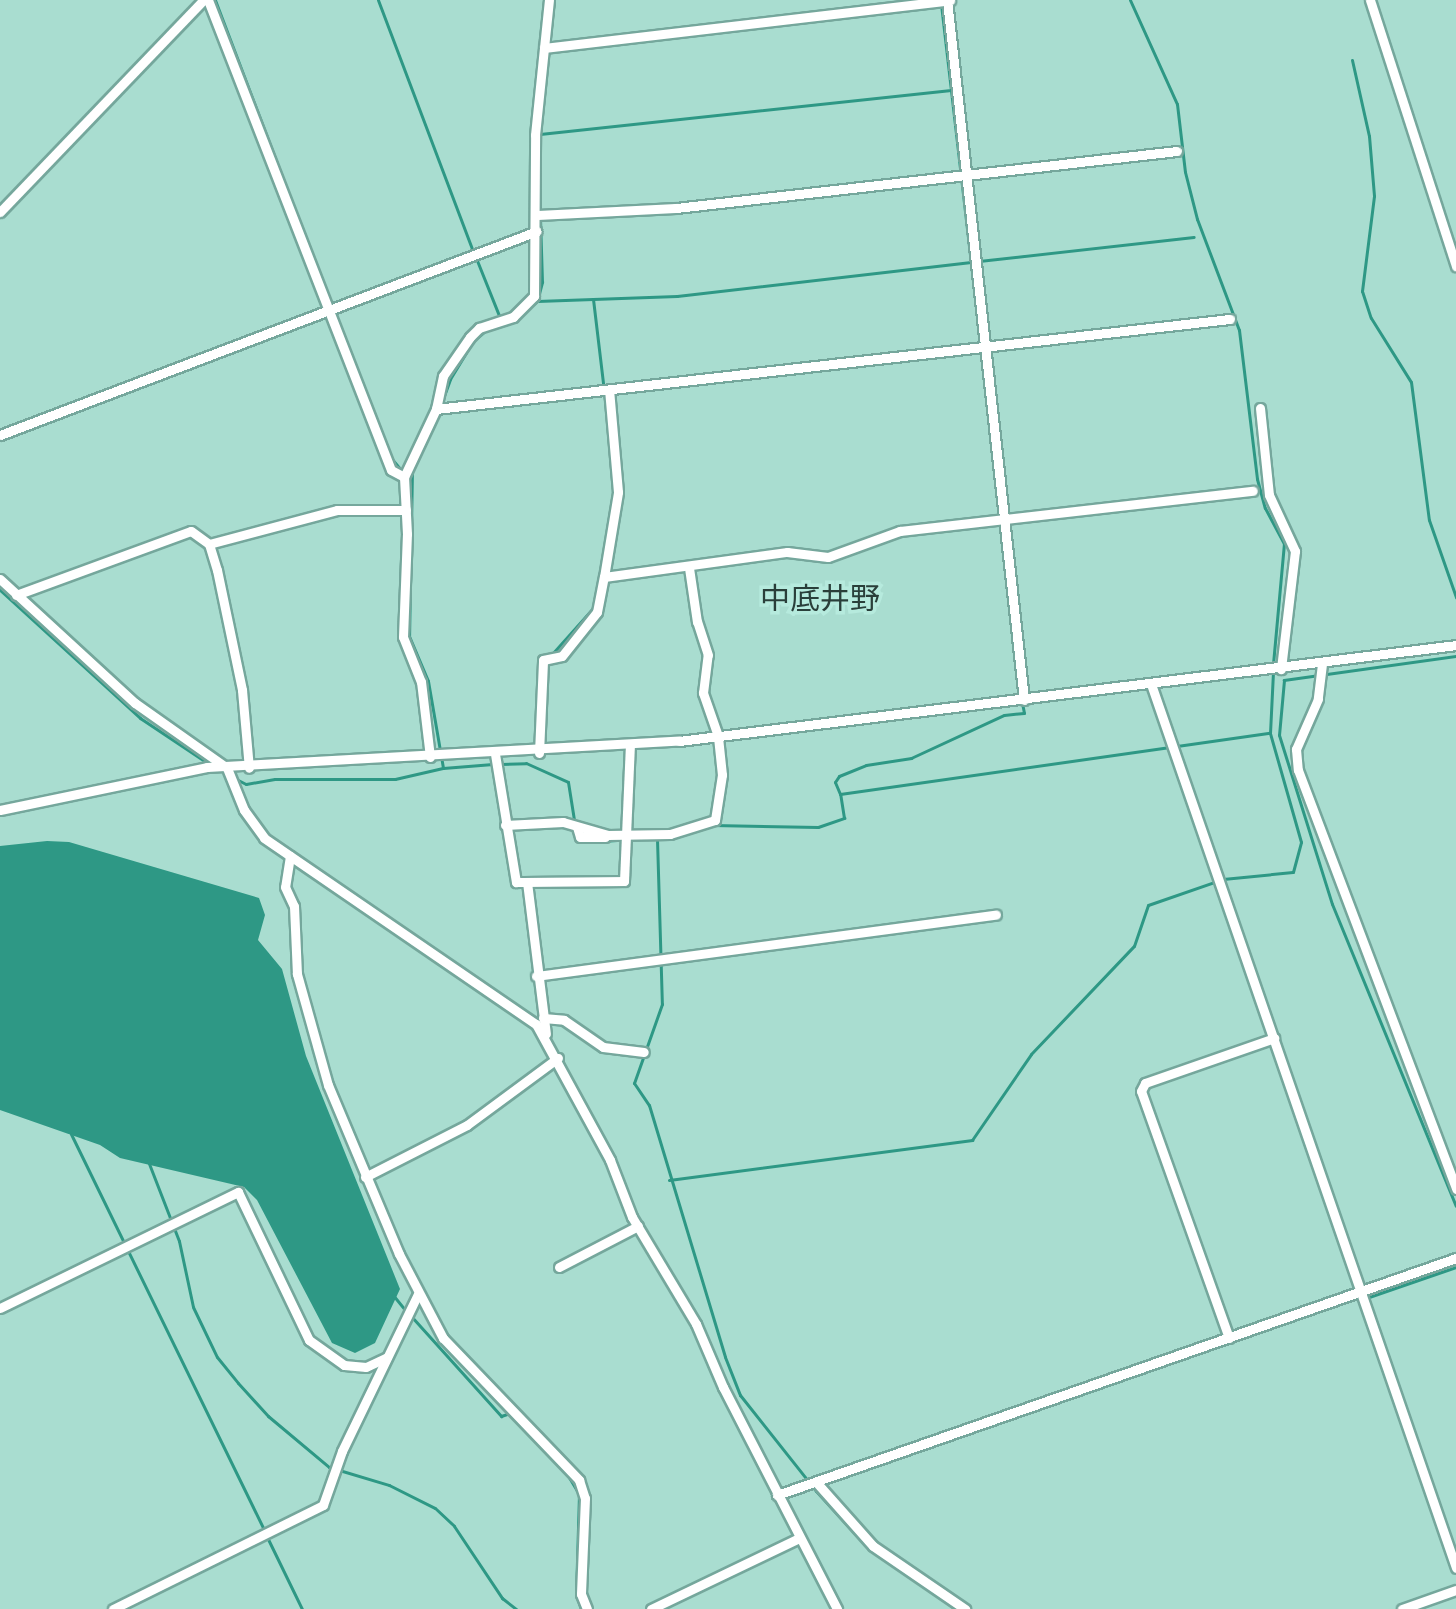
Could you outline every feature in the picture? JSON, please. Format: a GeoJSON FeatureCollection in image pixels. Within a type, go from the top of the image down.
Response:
{"type":"FeatureCollection","features":[{"type":"Feature","properties":{"kind":"street"},"geometry":{"type":"LineString","coordinates":[[0,212],[206,0],[391,470],[404,477]]}},
{"type":"Feature","properties":{"kind":"street"},"geometry":{"type":"LineString","coordinates":[[430,757],[421,682],[403,637],[404,477],[436,409],[443,376],[476,330],[513,317],[530,303],[537,288],[535,135],[549,0]]}},
{"type":"Feature","properties":{"kind":"street"},"geometry":{"type":"LineString","coordinates":[[544,48],[948,0],[1024,700]]}},
{"type":"Feature","properties":{"kind":"street"},"geometry":{"type":"LineString","coordinates":[[1370,0],[1454,251],[1456,266]]}},
{"type":"Feature","properties":{"kind":"street"},"geometry":{"type":"LineString","coordinates":[[537,215],[676,208],[1177,151]]}},
{"type":"Feature","properties":{"kind":"street"},"geometry":{"type":"LineString","coordinates":[[0,435],[537,231]]}},
{"type":"Feature","properties":{"kind":"street"},"geometry":{"type":"LineString","coordinates":[[436,409],[1230,319]]}},
{"type":"Feature","properties":{"kind":"street"},"geometry":{"type":"LineString","coordinates":[[539,753],[543,660],[562,656],[597,612],[604,577],[618,492],[609,390]]}},
{"type":"Feature","properties":{"kind":"street"},"geometry":{"type":"LineString","coordinates":[[1260,408],[1269,495],[1295,551],[1281,669]]}},
{"type":"Feature","properties":{"kind":"street"},"geometry":{"type":"LineString","coordinates":[[604,577],[689,568],[787,552],[828,557],[900,531],[1253,491]]}},
{"type":"Feature","properties":{"kind":"street"},"geometry":{"type":"LineString","coordinates":[[209,544],[337,510],[406,510]]}},
{"type":"Feature","properties":{"kind":"street"},"geometry":{"type":"LineString","coordinates":[[16,595],[181,531],[191,531],[209,544],[242,690],[249,768]]}},
{"type":"Feature","properties":{"kind":"street"},"geometry":{"type":"LineString","coordinates":[[505,825],[563,822],[608,835],[670,834],[715,820],[722,775],[718,736],[703,693],[708,655],[697,622],[689,568]]}},
{"type":"Feature","properties":{"kind":"street"},"geometry":{"type":"LineString","coordinates":[[0,579],[135,703],[227,768],[253,826],[290,856],[517,1007],[547,1038],[638,1226],[696,1324],[777,1495],[837,1609]]}},
{"type":"Feature","properties":{"kind":"street"},"geometry":{"type":"LineString","coordinates":[[0,810],[187,770],[539,753],[630,745],[1267,671],[1456,645]]}},
{"type":"Feature","properties":{"kind":"street"},"geometry":{"type":"LineString","coordinates":[[1322,664],[1318,699],[1296,749],[1298,770],[1456,1189]]}},
{"type":"Feature","properties":{"kind":"street"},"geometry":{"type":"LineString","coordinates":[[1151,684],[1456,1568]]}},
{"type":"Feature","properties":{"kind":"street"},"geometry":{"type":"LineString","coordinates":[[495,754],[516,882],[624,881],[630,833],[630,745]]}},
{"type":"Feature","properties":{"kind":"street"},"geometry":{"type":"LineString","coordinates":[[290,856],[285,887],[294,906],[297,974],[328,1085],[365,1177],[418,1294],[443,1338],[579,1480],[585,1498],[581,1594],[587,1609]]}},
{"type":"Feature","properties":{"kind":"street"},"geometry":{"type":"LineString","coordinates":[[527,882],[536,976],[547,1038]]}},
{"type":"Feature","properties":{"kind":"street"},"geometry":{"type":"LineString","coordinates":[[536,976],[996,915]]}},
{"type":"Feature","properties":{"kind":"street"},"geometry":{"type":"LineString","coordinates":[[543,1018],[564,1020],[603,1047],[644,1052]]}},
{"type":"Feature","properties":{"kind":"street"},"geometry":{"type":"LineString","coordinates":[[1229,1338],[1141,1091],[1145,1083],[1274,1038]]}},
{"type":"Feature","properties":{"kind":"street"},"geometry":{"type":"LineString","coordinates":[[365,1177],[467,1125],[558,1058]]}},
{"type":"Feature","properties":{"kind":"street"},"geometry":{"type":"LineString","coordinates":[[0,1308],[238,1192],[309,1340],[344,1365],[366,1367],[387,1357]]}},
{"type":"Feature","properties":{"kind":"street"},"geometry":{"type":"LineString","coordinates":[[559,1267],[638,1226]]}},
{"type":"Feature","properties":{"kind":"street"},"geometry":{"type":"LineString","coordinates":[[777,1495],[1456,1258]]}},
{"type":"Feature","properties":{"kind":"street"},"geometry":{"type":"LineString","coordinates":[[113,1609],[323,1505],[342,1451],[418,1294]]}},
{"type":"Feature","properties":{"kind":"street"},"geometry":{"type":"LineString","coordinates":[[817,1483],[873,1546],[965,1609]]}},
{"type":"Feature","properties":{"kind":"street"},"geometry":{"type":"LineString","coordinates":[[651,1609],[799,1538]]}},
{"type":"Feature","properties":{"kind":"street"},"geometry":{"type":"LineString","coordinates":[[1402,1609],[1456,1590]]}},
{"type":"Feature","properties":{"kind":"shaded area"},"geometry":{"type":"Polygon","coordinates":[[[69,842],[259,898],[265,915],[258,940],[282,969],[306,1056],[400,1289],[375,1343],[355,1353],[332,1343],[257,1200],[244,1187],[120,1158],[100,1145],[0,1110],[0,846],[69,842]]]}},
{"type":"Feature","properties":{"kind":"waterway"},"geometry":{"type":"LineString","coordinates":[[215,0],[284,182]]}},
{"type":"Feature","properties":{"kind":"waterway"},"geometry":{"type":"LineString","coordinates":[[378,0],[473,251]]}},
{"type":"Feature","properties":{"kind":"waterway"},"geometry":{"type":"LineString","coordinates":[[549,43],[554,0]]}},
{"type":"Feature","properties":{"kind":"waterway"},"geometry":{"type":"LineString","coordinates":[[1130,0],[1177,104],[1185,172],[1197,219],[1239,330],[1257,479],[1265,508],[1284,543],[1273,663]]}},
{"type":"Feature","properties":{"kind":"waterway"},"geometry":{"type":"LineString","coordinates":[[941,4],[978,326]]}},
{"type":"Feature","properties":{"kind":"waterway"},"geometry":{"type":"LineString","coordinates":[[1352,60],[1369,136],[1374,196],[1362,291],[1371,318],[1411,382],[1429,520],[1456,597]]}},
{"type":"Feature","properties":{"kind":"waterway"},"geometry":{"type":"LineString","coordinates":[[540,134],[949,90]]}},
{"type":"Feature","properties":{"kind":"waterway"},"geometry":{"type":"LineString","coordinates":[[540,134],[540,211]]}},
{"type":"Feature","properties":{"kind":"waterway"},"geometry":{"type":"LineString","coordinates":[[512,322],[537,301],[542,282],[540,218]]}},
{"type":"Feature","properties":{"kind":"waterway"},"geometry":{"type":"LineString","coordinates":[[979,261],[1194,237]]}},
{"type":"Feature","properties":{"kind":"waterway"},"geometry":{"type":"LineString","coordinates":[[476,258],[500,318]]}},
{"type":"Feature","properties":{"kind":"waterway"},"geometry":{"type":"LineString","coordinates":[[537,301],[677,296],[971,262]]}},
{"type":"Feature","properties":{"kind":"waterway"},"geometry":{"type":"LineString","coordinates":[[593,299],[607,417]]}},
{"type":"Feature","properties":{"kind":"waterway"},"geometry":{"type":"LineString","coordinates":[[441,404],[450,379],[473,341],[486,330]]}},
{"type":"Feature","properties":{"kind":"waterway"},"geometry":{"type":"LineString","coordinates":[[422,448],[436,419]]}},
{"type":"Feature","properties":{"kind":"waterway"},"geometry":{"type":"LineString","coordinates":[[391,458],[401,470]]}},
{"type":"Feature","properties":{"kind":"waterway"},"geometry":{"type":"LineString","coordinates":[[412,469],[409,636],[428,681],[443,768]]}},
{"type":"Feature","properties":{"kind":"waterway"},"geometry":{"type":"LineString","coordinates":[[0,590],[140,718],[209,764]]}},
{"type":"Feature","properties":{"kind":"waterway"},"geometry":{"type":"LineString","coordinates":[[552,654],[594,607]]}},
{"type":"Feature","properties":{"kind":"waterway"},"geometry":{"type":"LineString","coordinates":[[1456,656],[1284,680],[1279,735],[1332,904],[1456,1206]]}},
{"type":"Feature","properties":{"kind":"waterway"},"geometry":{"type":"LineString","coordinates":[[669,1180],[972,1140],[1031,1054],[1134,946],[1148,905],[1223,879],[1293,872],[1301,842],[1270,733],[1273,671]]}},
{"type":"Feature","properties":{"kind":"waterway"},"geometry":{"type":"LineString","coordinates":[[840,794],[835,782],[839,776],[866,765],[911,758],[1004,715],[1024,713],[1022,703]]}},
{"type":"Feature","properties":{"kind":"waterway"},"geometry":{"type":"LineString","coordinates":[[675,836],[712,825],[818,827],[844,818],[840,794],[1270,733]]}},
{"type":"Feature","properties":{"kind":"waterway"},"geometry":{"type":"LineString","coordinates":[[501,764],[526,763],[568,782],[574,821]]}},
{"type":"Feature","properties":{"kind":"waterway"},"geometry":{"type":"LineString","coordinates":[[236,779],[246,784],[275,779],[395,779],[443,768],[493,764]]}},
{"type":"Feature","properties":{"kind":"waterway"},"geometry":{"type":"LineString","coordinates":[[574,832],[577,841],[586,842],[648,838]]}},
{"type":"Feature","properties":{"kind":"waterway"},"geometry":{"type":"LineString","coordinates":[[657,839],[662,1004],[634,1083],[649,1105],[725,1357],[740,1395],[816,1491],[867,1547],[907,1574]]}},
{"type":"Feature","properties":{"kind":"waterway"},"geometry":{"type":"LineString","coordinates":[[71,1134],[264,1530]]}},
{"type":"Feature","properties":{"kind":"waterway"},"geometry":{"type":"LineString","coordinates":[[148,1161],[179,1241],[193,1307],[217,1357],[238,1383],[268,1416],[329,1467],[389,1485],[435,1508],[454,1526],[502,1598],[516,1609]]}},
{"type":"Feature","properties":{"kind":"waterway"},"geometry":{"type":"LineString","coordinates":[[1366,1298],[1456,1267]]}},
{"type":"Feature","properties":{"kind":"waterway"},"geometry":{"type":"LineString","coordinates":[[393,1295],[406,1311]]}},
{"type":"Feature","properties":{"kind":"waterway"},"geometry":{"type":"LineString","coordinates":[[411,1316],[501,1416],[510,1413]]}},
{"type":"Feature","properties":{"kind":"waterway"},"geometry":{"type":"LineString","coordinates":[[567,1474],[579,1494],[576,1595],[581,1609]]}},
{"type":"Feature","properties":{"kind":"waterway"},"geometry":{"type":"LineString","coordinates":[[267,1537],[302,1609]]}},
{"type":"Feature","properties":{"kind":"waterway"},"geometry":{"type":"LineString","coordinates":[[936,1594],[955,1609]]}},
{"type":"Feature","properties":{"kind":"district","name":"中底井野"},"geometry":{"type":"Point","coordinates":[820,598]}}]}
